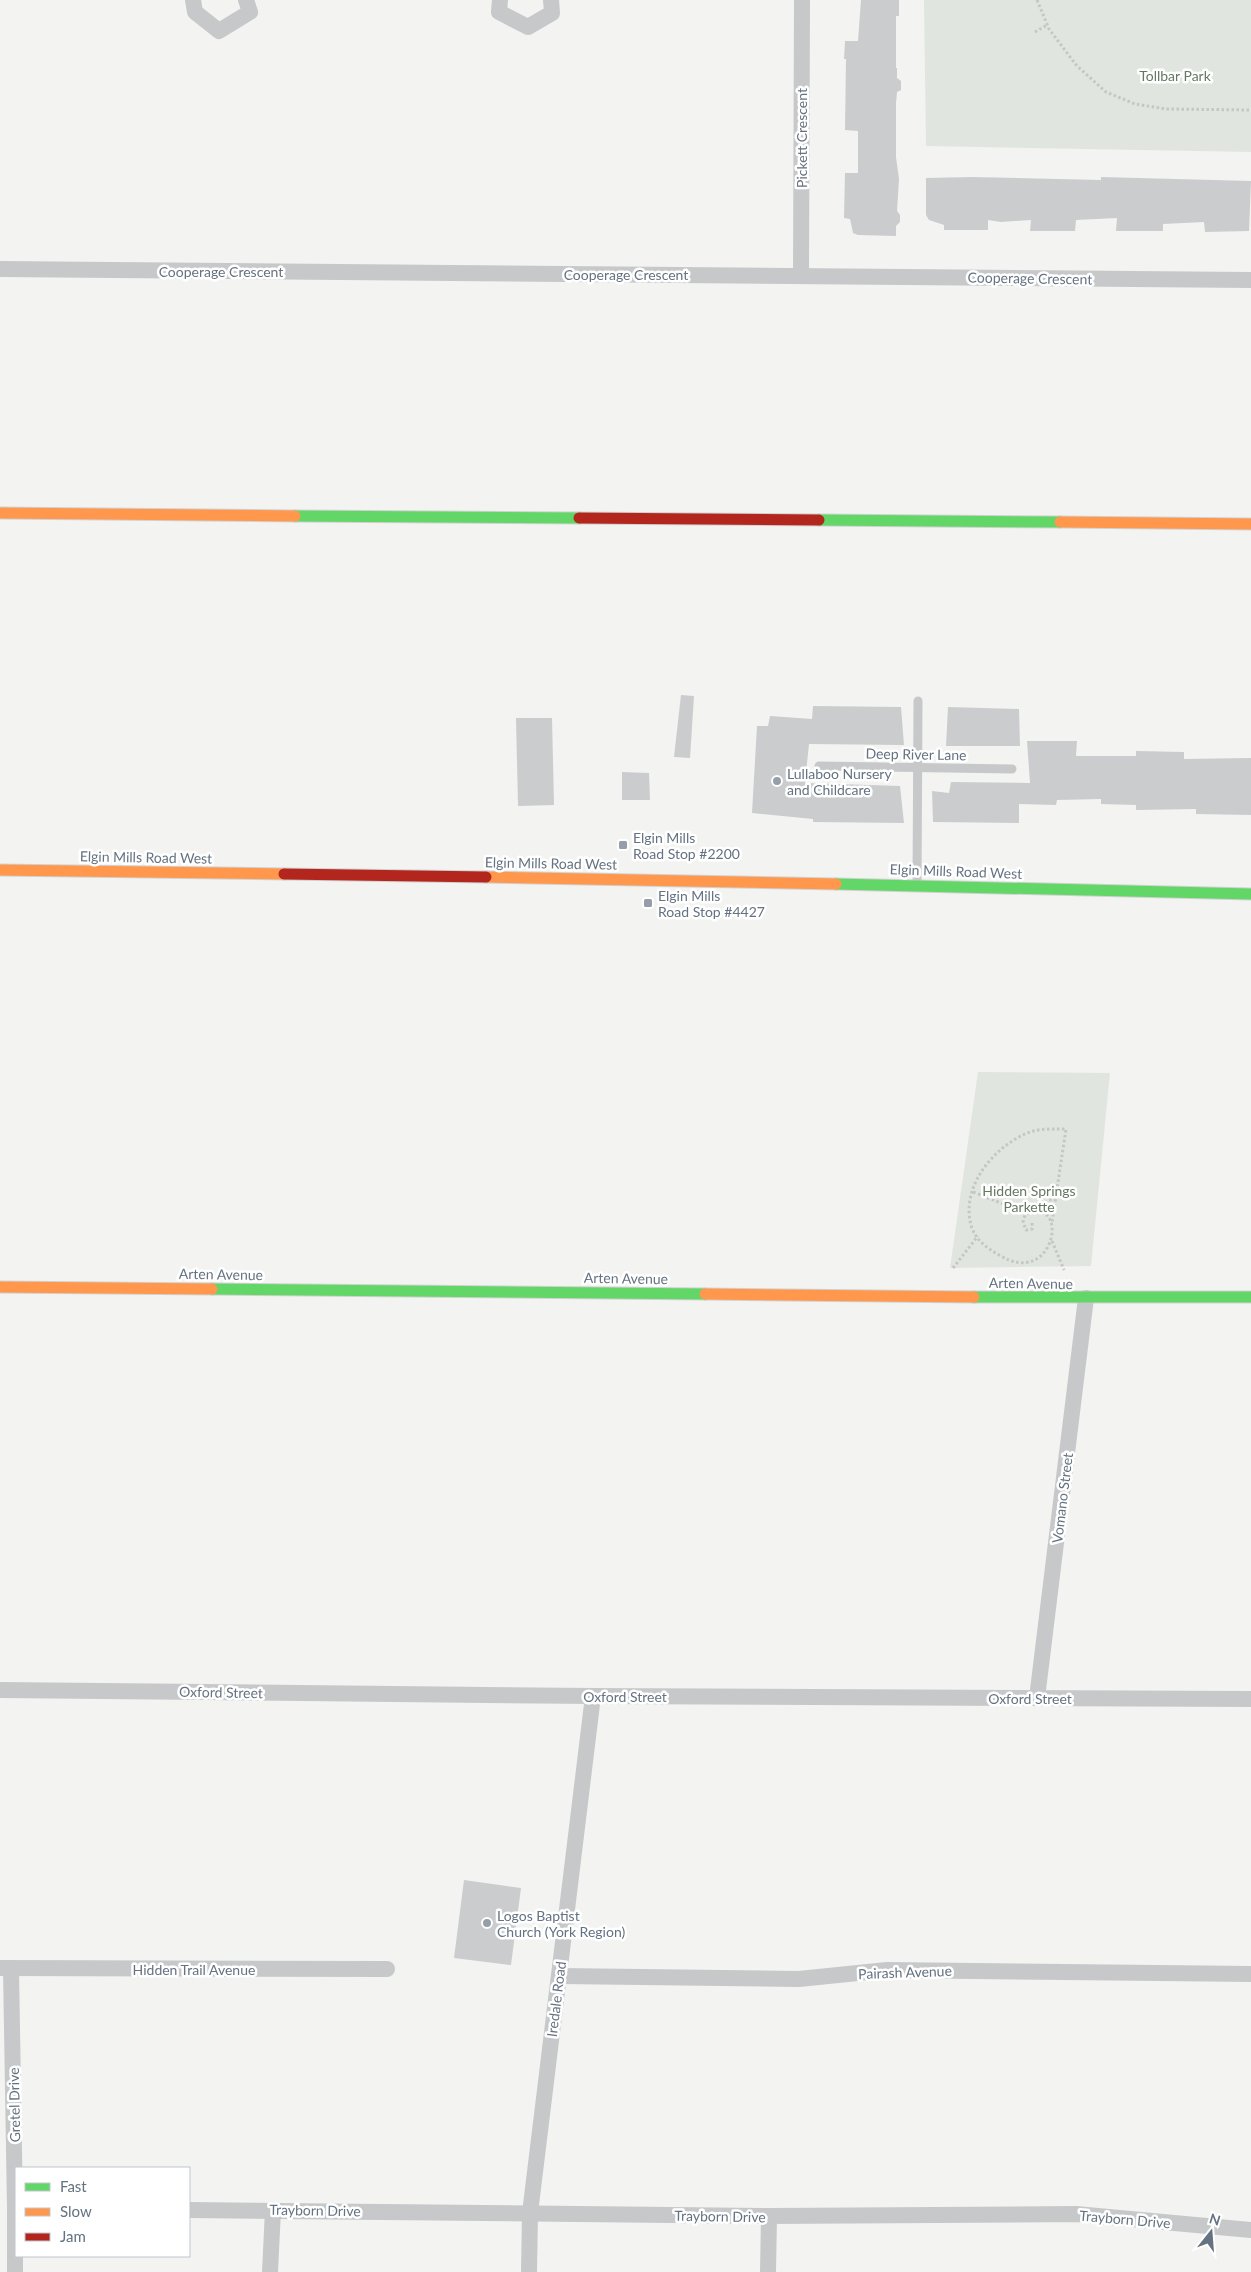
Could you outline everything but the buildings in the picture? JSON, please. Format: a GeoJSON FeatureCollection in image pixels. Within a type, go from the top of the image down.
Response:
{"type":"FeatureCollection","features":[{"type":"Feature","properties":{"kind":"street"},"geometry":{"type":"LineString","coordinates":[[193,0],[195,12],[219,31],[250,12],[246,0]]}},
{"type":"Feature","properties":{"kind":"street"},"geometry":{"type":"LineString","coordinates":[[500,0],[499,12],[528,27],[552,13],[551,0]]}},
{"type":"Feature","properties":{"kind":"street","name":"Pickett Crescent"},"geometry":{"type":"LineString","coordinates":[[801,275],[802,0]]}},
{"type":"Feature","properties":{"kind":"street","name":"Cooperage Crescent"},"geometry":{"type":"LineString","coordinates":[[0,269],[1251,280]]}},
{"type":"Feature","properties":{"kind":"street"},"geometry":{"type":"LineString","coordinates":[[0,513],[1251,524]]}},
{"type":"Feature","properties":{"kind":"street","name":"Elgin Mills Road West"},"geometry":{"type":"LineString","coordinates":[[0,870],[917,885],[1251,894]]}},
{"type":"Feature","properties":{"kind":"street","name":"Arten Avenue"},"geometry":{"type":"LineString","coordinates":[[0,1287],[1086,1298],[1251,1297]]}},
{"type":"Feature","properties":{"kind":"street","name":"Vomano Street"},"geometry":{"type":"LineString","coordinates":[[1037,1698],[1086,1298]]}},
{"type":"Feature","properties":{"kind":"street","name":"Oxford Street"},"geometry":{"type":"LineString","coordinates":[[0,1690],[593,1696],[1251,1699]]}},
{"type":"Feature","properties":{"kind":"street","name":"Iredale Road"},"geometry":{"type":"LineString","coordinates":[[529,2272],[530,2213],[593,1696]]}},
{"type":"Feature","properties":{"kind":"street","name":"Hidden Trail Avenue"},"geometry":{"type":"LineString","coordinates":[[6,1969],[387,1969]]}},
{"type":"Feature","properties":{"kind":"street","name":"Gretel Drive"},"geometry":{"type":"LineString","coordinates":[[6,1969],[14,2272]]}},
{"type":"Feature","properties":{"kind":"street","name":"Pairash Avenue"},"geometry":{"type":"LineString","coordinates":[[559,1976],[799,1979],[887,1970],[1251,1974]]}},
{"type":"Feature","properties":{"kind":"street","name":"Trayborn Drive"},"geometry":{"type":"LineString","coordinates":[[190,2210],[769,2216],[1076,2214],[1251,2230]]}},
{"type":"Feature","properties":{"kind":"street"},"geometry":{"type":"LineString","coordinates":[[270,2272],[273,2210]]}},
{"type":"Feature","properties":{"kind":"street"},"geometry":{"type":"LineString","coordinates":[[768,2272],[769,2216]]}},
{"type":"Feature","properties":{"kind":"lane"},"geometry":{"type":"LineString","coordinates":[[917,885],[918,701]]}},
{"type":"Feature","properties":{"kind":"lane","name":"Deep River Lane"},"geometry":{"type":"LineString","coordinates":[[819,766],[1012,768]]}},
{"type":"Feature","properties":{"kind":"path"},"geometry":{"type":"LineString","coordinates":[[1037,0],[1047,25],[1078,66],[1106,92],[1135,104],[1166,110],[1251,110]]}},
{"type":"Feature","properties":{"kind":"path"},"geometry":{"type":"LineString","coordinates":[[1035,32],[1047,25]]}},
{"type":"Feature","properties":{"kind":"path"},"geometry":{"type":"LineString","coordinates":[[1043,1129],[1066,1129],[1056,1198],[1052,1222],[1054,1234],[1050,1245],[1038,1259],[1022,1262],[1005,1259],[983,1246],[972,1226],[969,1203],[989,1161],[1006,1144],[1026,1133],[1043,1129]]}},
{"type":"Feature","properties":{"kind":"path"},"geometry":{"type":"LineString","coordinates":[[973,1192],[1021,1209],[1036,1206],[1056,1198]]}},
{"type":"Feature","properties":{"kind":"path"},"geometry":{"type":"LineString","coordinates":[[1032,1223],[1032,1229],[1026,1230],[1023,1222],[1025,1215],[1032,1212],[1042,1213],[1052,1222]]}},
{"type":"Feature","properties":{"kind":"path"},"geometry":{"type":"LineString","coordinates":[[953,1268],[978,1236]]}},
{"type":"Feature","properties":{"kind":"path"},"geometry":{"type":"LineString","coordinates":[[1052,1240],[1064,1270]]}},
{"type":"Feature","properties":{"kind":"green space","name":"Tollbar Park"},"geometry":{"type":"Polygon","coordinates":[[[924,0],[1251,0],[1251,152],[926,146],[924,0]]]}},
{"type":"Feature","properties":{"kind":"green space","name":"Hidden Springs Parkette"},"geometry":{"type":"Polygon","coordinates":[[[978,1072],[1110,1073],[1091,1266],[950,1268],[978,1072]]]}},
{"type":"Feature","properties":{"kind":"traffic: fast"},"geometry":{"type":"LineString","coordinates":[[295,516],[579,518]]}},
{"type":"Feature","properties":{"kind":"traffic: fast"},"geometry":{"type":"LineString","coordinates":[[819,520],[1060,522]]}},
{"type":"Feature","properties":{"kind":"traffic: fast"},"geometry":{"type":"LineString","coordinates":[[836,884],[1251,894]]}},
{"type":"Feature","properties":{"kind":"traffic: fast"},"geometry":{"type":"LineString","coordinates":[[212,1289],[705,1294]]}},
{"type":"Feature","properties":{"kind":"traffic: fast"},"geometry":{"type":"LineString","coordinates":[[974,1297],[1251,1297]]}},
{"type":"Feature","properties":{"kind":"traffic: slow"},"geometry":{"type":"LineString","coordinates":[[0,513],[295,516]]}},
{"type":"Feature","properties":{"kind":"traffic: slow"},"geometry":{"type":"LineString","coordinates":[[1060,522],[1251,524]]}},
{"type":"Feature","properties":{"kind":"traffic: slow"},"geometry":{"type":"LineString","coordinates":[[0,870],[284,874]]}},
{"type":"Feature","properties":{"kind":"traffic: slow"},"geometry":{"type":"LineString","coordinates":[[486,877],[836,884]]}},
{"type":"Feature","properties":{"kind":"traffic: slow"},"geometry":{"type":"LineString","coordinates":[[0,1287],[212,1289]]}},
{"type":"Feature","properties":{"kind":"traffic: slow"},"geometry":{"type":"LineString","coordinates":[[705,1294],[974,1297]]}},
{"type":"Feature","properties":{"kind":"traffic: jam"},"geometry":{"type":"LineString","coordinates":[[579,518],[819,520]]}},
{"type":"Feature","properties":{"kind":"traffic: jam"},"geometry":{"type":"LineString","coordinates":[[284,874],[486,877]]}},
{"type":"Feature","properties":{"kind":"place","name":"Lullaboo Nursery and Childcare"},"geometry":{"type":"Point","coordinates":[777,781]}},
{"type":"Feature","properties":{"kind":"place","name":"Elgin Mills Road Stop #2200"},"geometry":{"type":"Point","coordinates":[623,845]}},
{"type":"Feature","properties":{"kind":"place","name":"Elgin Mills Road Stop #4427"},"geometry":{"type":"Point","coordinates":[648,903]}},
{"type":"Feature","properties":{"kind":"place","name":"Logos Baptist Church (York Region)"},"geometry":{"type":"Point","coordinates":[487,1923]}}]}
